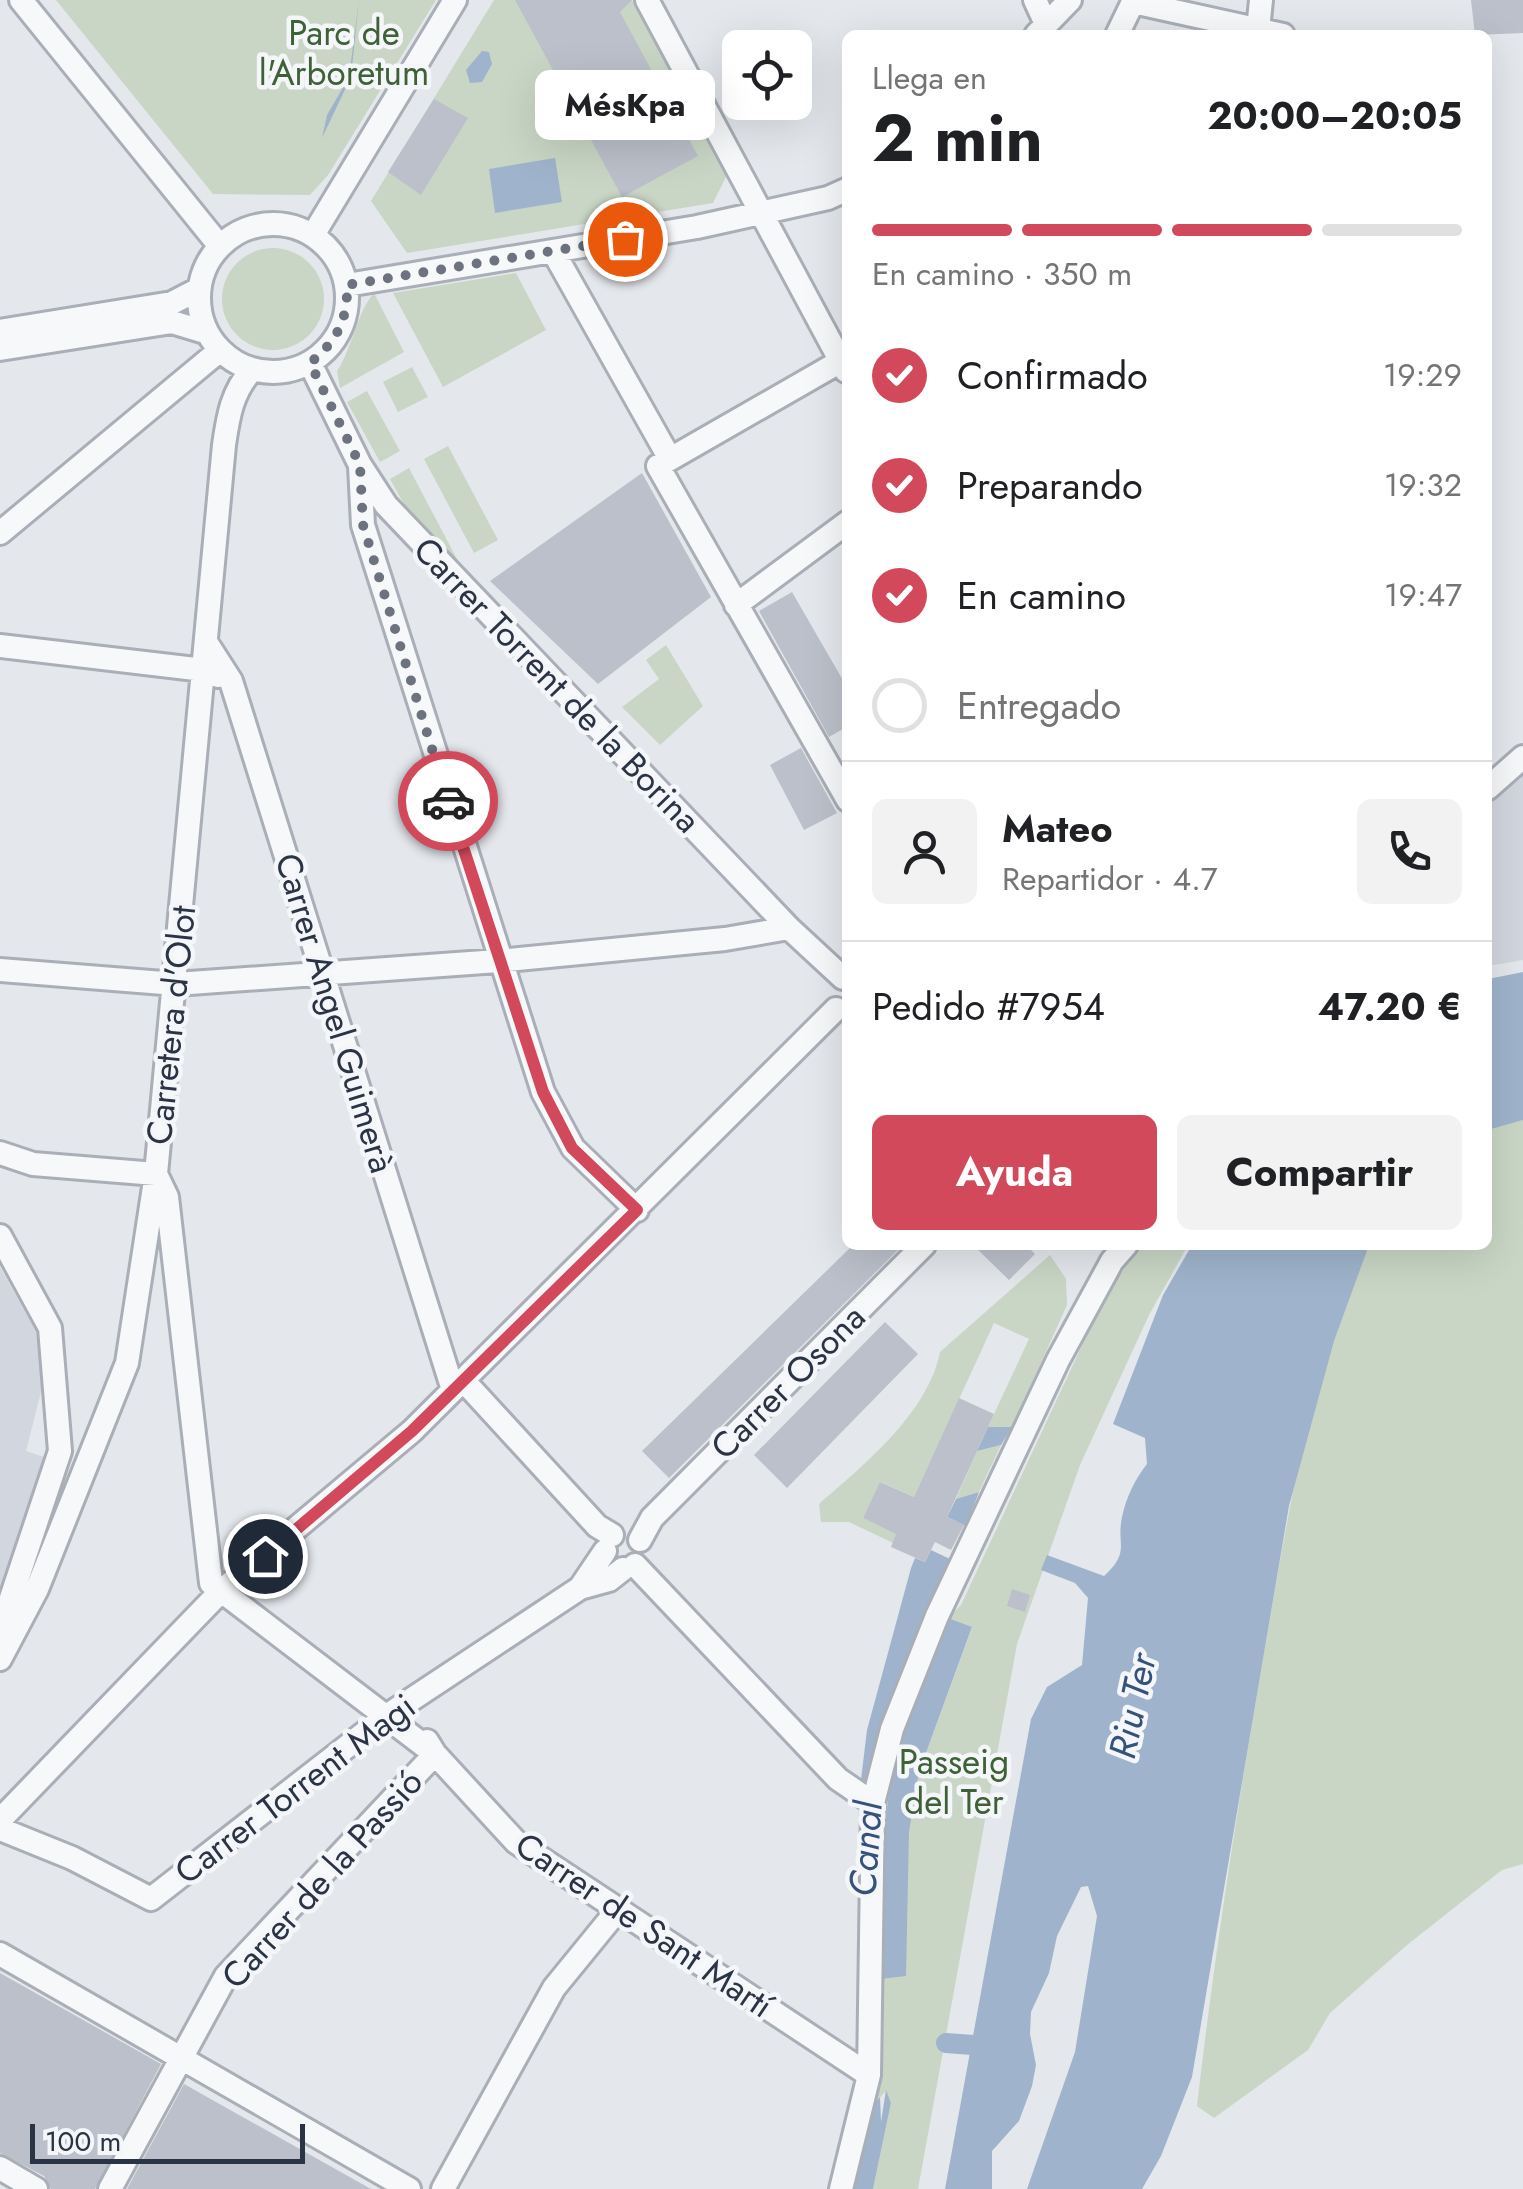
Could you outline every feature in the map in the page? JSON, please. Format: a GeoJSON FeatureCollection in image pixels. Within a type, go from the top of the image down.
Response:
{"type":"FeatureCollection","features":[{"type":"Feature","properties":{"kind":"street"},"geometry":{"type":"LineString","coordinates":[[21,0],[219,245]]}},
{"type":"Feature","properties":{"kind":"street"},"geometry":{"type":"LineString","coordinates":[[313,235],[454,0]]}},
{"type":"Feature","properties":{"kind":"street"},"geometry":{"type":"LineString","coordinates":[[647,0],[842,363]]}},
{"type":"Feature","properties":{"kind":"street"},"geometry":{"type":"LineString","coordinates":[[1035,0],[1041,30]]}},
{"type":"Feature","properties":{"kind":"street"},"geometry":{"type":"LineString","coordinates":[[1041,30],[1070,0]]}},
{"type":"Feature","properties":{"kind":"street"},"geometry":{"type":"LineString","coordinates":[[1119,30],[1133,2],[1246,30],[1261,0]]}},
{"type":"Feature","properties":{"kind":"street"},"geometry":{"type":"LineString","coordinates":[[347,285],[762,214],[842,191]]}},
{"type":"Feature","properties":{"kind":"street"},"geometry":{"type":"LineString","coordinates":[[0,331],[172,304],[198,289],[219,245],[240,230],[270,224],[313,235],[337,260],[347,285],[343,325],[330,347],[310,363],[272,373],[252,370],[212,341],[172,322],[0,350]]}},
{"type":"Feature","properties":{"kind":"street"},"geometry":{"type":"LineString","coordinates":[[553,250],[736,604],[842,790]]}},
{"type":"Feature","properties":{"kind":"street"},"geometry":{"type":"LineString","coordinates":[[198,289],[212,341]]}},
{"type":"Feature","properties":{"kind":"street"},"geometry":{"type":"LineString","coordinates":[[0,533],[212,341]]}},
{"type":"Feature","properties":{"kind":"street","name":"Carrer Torrent de la Borina"},"geometry":{"type":"LineString","coordinates":[[310,363],[360,465],[397,517],[789,928],[842,974]]}},
{"type":"Feature","properties":{"kind":"street"},"geometry":{"type":"LineString","coordinates":[[664,462],[842,368]]}},
{"type":"Feature","properties":{"kind":"street","name":"Carretera d'Olot"},"geometry":{"type":"LineString","coordinates":[[1,1657],[36,1589],[128,1363],[156,1174],[228,422],[240,382],[252,370]]}},
{"type":"Feature","properties":{"kind":"street"},"geometry":{"type":"LineString","coordinates":[[360,465],[363,525],[498,961],[543,1092],[572,1148],[637,1210]]}},
{"type":"Feature","properties":{"kind":"street"},"geometry":{"type":"LineString","coordinates":[[736,604],[842,526]]}},
{"type":"Feature","properties":{"kind":"street","name":"Carrer Angel Guimerà"},"geometry":{"type":"LineString","coordinates":[[206,642],[231,681],[458,1385]]}},
{"type":"Feature","properties":{"kind":"street"},"geometry":{"type":"LineString","coordinates":[[0,646],[204,670],[231,681]]}},
{"type":"Feature","properties":{"kind":"street"},"geometry":{"type":"LineString","coordinates":[[1492,784],[1523,757]]}},
{"type":"Feature","properties":{"kind":"street"},"geometry":{"type":"LineString","coordinates":[[0,970],[176,984],[498,961],[725,939],[789,928]]}},
{"type":"Feature","properties":{"kind":"street"},"geometry":{"type":"LineString","coordinates":[[0,1820],[220,1592],[349,1487],[842,1014],[835,989],[842,981]]}},
{"type":"Feature","properties":{"kind":"street"},"geometry":{"type":"LineString","coordinates":[[0,1152],[33,1164],[156,1174],[167,1197],[211,1582],[220,1592]]}},
{"type":"Feature","properties":{"kind":"street"},"geometry":{"type":"LineString","coordinates":[[0,1236],[50,1328],[60,1450],[11,1598],[1,1657]]}},
{"type":"Feature","properties":{"kind":"street","name":"Carrer Osona"},"geometry":{"type":"LineString","coordinates":[[620,1540],[652,1518],[919,1250]]}},
{"type":"Feature","properties":{"kind":"street"},"geometry":{"type":"LineString","coordinates":[[841,2189],[870,2075],[872,1803],[892,1729],[937,1616],[1111,1250]]}},
{"type":"Feature","properties":{"kind":"street"},"geometry":{"type":"LineString","coordinates":[[458,1385],[597,1526],[642,1553],[629,1567]]}},
{"type":"Feature","properties":{"kind":"street"},"geometry":{"type":"LineString","coordinates":[[620,1540],[610,1563],[629,1567],[838,1778],[872,1803]]}},
{"type":"Feature","properties":{"kind":"street","name":"Carrer Torrent Magi"},"geometry":{"type":"LineString","coordinates":[[0,1829],[72,1858],[151,1900],[395,1710],[580,1588],[620,1540]]}},
{"type":"Feature","properties":{"kind":"street","name":"Carrer Torrent Magi"},"geometry":{"type":"LineString","coordinates":[[580,1588],[609,1580],[629,1567]]}},
{"type":"Feature","properties":{"kind":"street","name":"Carrer de Sant Martí"},"geometry":{"type":"LineString","coordinates":[[220,1592],[395,1710],[516,1842],[616,1912],[870,2075]]}},
{"type":"Feature","properties":{"kind":"street","name":"Carrer de la Passió"},"geometry":{"type":"LineString","coordinates":[[110,2189],[226,1976],[435,1754]]}},
{"type":"Feature","properties":{"kind":"street"},"geometry":{"type":"LineString","coordinates":[[443,2189],[554,1988],[616,1912]]}},
{"type":"Feature","properties":{"kind":"street"},"geometry":{"type":"LineString","coordinates":[[0,1954],[408,2189]]}},
{"type":"Feature","properties":{"kind":"street"},"geometry":{"type":"LineString","coordinates":[[0,2168],[36,2189]]}},
{"type":"Feature","properties":{"kind":"shaded area"},"geometry":{"type":"Polygon","coordinates":[[[1523,767],[1523,960],[1492,965],[1492,794],[1523,767]]]}},
{"type":"Feature","properties":{"kind":"shaded area"},"geometry":{"type":"Polygon","coordinates":[[[0,1267],[38,1335],[45,1376],[26,1451],[47,1458],[7,1588],[0,1589],[0,1267]]]}},
{"type":"Feature","properties":{"kind":"green space","name":"Parc de l'Arboretum"},"geometry":{"type":"Polygon","coordinates":[[[56,0],[436,0],[328,175],[310,195],[213,194],[56,0]]]}},
{"type":"Feature","properties":{"kind":"green space"},"geometry":{"type":"Polygon","coordinates":[[[494,0],[632,0],[727,175],[713,203],[407,253],[371,201],[494,0]]]}},
{"type":"Feature","properties":{"kind":"green space"},"geometry":{"type":"Polygon","coordinates":[[[273,248],[292,252],[309,263],[320,280],[324,299],[320,318],[309,335],[292,346],[273,350],[254,346],[237,335],[226,318],[222,299],[226,280],[237,263],[254,252],[273,248]]]}},
{"type":"Feature","properties":{"kind":"green space"},"geometry":{"type":"Polygon","coordinates":[[[516,273],[546,330],[443,387],[393,293],[516,273]]]}},
{"type":"Feature","properties":{"kind":"green space"},"geometry":{"type":"Polygon","coordinates":[[[374,293],[404,352],[340,388],[337,371],[374,293]]]}},
{"type":"Feature","properties":{"kind":"green space"},"geometry":{"type":"Polygon","coordinates":[[[412,367],[428,397],[398,412],[383,382],[412,367]]]}},
{"type":"Feature","properties":{"kind":"green space"},"geometry":{"type":"Polygon","coordinates":[[[367,391],[400,451],[380,462],[347,402],[367,391]]]}},
{"type":"Feature","properties":{"kind":"green space"},"geometry":{"type":"Polygon","coordinates":[[[448,446],[498,540],[474,553],[424,459],[448,446]]]}},
{"type":"Feature","properties":{"kind":"green space"},"geometry":{"type":"Polygon","coordinates":[[[409,468],[458,561],[409,513],[390,479],[409,468]]]}},
{"type":"Feature","properties":{"kind":"green space"},"geometry":{"type":"Polygon","coordinates":[[[666,645],[703,706],[660,745],[622,707],[659,679],[646,660],[666,645]]]}},
{"type":"Feature","properties":{"kind":"green space"},"geometry":{"type":"Polygon","coordinates":[[[1523,1120],[1523,1864],[1502,1870],[1407,1945],[1330,2013],[1308,2050],[1214,2118],[1197,2106],[1228,1873],[1284,1541],[1305,1439],[1332,1339],[1367,1250],[1492,1250],[1492,1129],[1523,1120]]]}},
{"type":"Feature","properties":{"kind":"green space","name":"Passeig del Ter"},"geometry":{"type":"Polygon","coordinates":[[[1138,1250],[1185,1250],[1149,1315],[1080,1465],[1017,1644],[918,2189],[873,2189],[891,2103],[886,2091],[874,2104],[880,2072],[880,1979],[919,1772],[972,1628],[948,1618],[961,1605],[1107,1292],[1138,1250]]]}},
{"type":"Feature","properties":{"kind":"green space"},"geometry":{"type":"Polygon","coordinates":[[[1050,1255],[1066,1279],[1067,1305],[1012,1427],[988,1427],[1029,1339],[994,1323],[914,1497],[881,1482],[863,1518],[897,1534],[893,1543],[849,1522],[821,1522],[819,1504],[874,1455],[908,1417],[933,1374],[940,1352],[1050,1255]]]}},
{"type":"Feature","properties":{"kind":"green space"},"geometry":{"type":"Polygon","coordinates":[[[1001,1445],[979,1492],[956,1499],[977,1451],[1001,1445]]]}},
{"type":"Feature","properties":{"kind":"water"},"geometry":{"type":"Polygon","coordinates":[[[359,0],[351,77],[322,138],[327,115],[349,77],[359,0]]]}},
{"type":"Feature","properties":{"kind":"water"},"geometry":{"type":"Polygon","coordinates":[[[482,51],[489,52],[492,64],[482,82],[470,83],[466,70],[482,51]]]}},
{"type":"Feature","properties":{"kind":"water"},"geometry":{"type":"Polygon","coordinates":[[[555,158],[562,202],[495,213],[489,169],[555,158]]]}},
{"type":"Feature","properties":{"kind":"water"},"geometry":{"type":"Polygon","coordinates":[[[1523,972],[1523,1120],[1492,1129],[1492,978],[1523,972]]]}},
{"type":"Feature","properties":{"kind":"water","name":"Riu Ter"},"geometry":{"type":"Polygon","coordinates":[[[1189,1250],[1367,1250],[1334,1341],[1289,1506],[1192,2077],[1161,2156],[1142,2189],[1027,2189],[1075,2052],[1097,1916],[1088,1886],[1081,1887],[1057,1936],[1049,1973],[1031,2012],[1030,2034],[1036,2065],[1032,2086],[1019,2121],[992,2151],[992,2189],[945,2189],[1031,1719],[1047,1687],[1082,1665],[1088,1598],[1075,1583],[1041,1570],[1047,1555],[1104,1576],[1120,1554],[1126,1503],[1147,1464],[1145,1438],[1113,1424],[1163,1295],[1189,1250]]]}},
{"type":"Feature","properties":{"kind":"water"},"geometry":{"type":"Polygon","coordinates":[[[988,1427],[1012,1427],[1001,1445],[977,1451],[988,1427]]]}},
{"type":"Feature","properties":{"kind":"water"},"geometry":{"type":"Polygon","coordinates":[[[979,1492],[966,1526],[947,1517],[956,1499],[979,1492]]]}},
{"type":"Feature","properties":{"kind":"water"},"geometry":{"type":"Polygon","coordinates":[[[931,1550],[950,1559],[880,1733],[868,1788],[860,1788],[867,1730],[911,1568],[915,1558],[925,1562],[931,1550]]]}},
{"type":"Feature","properties":{"kind":"water"},"geometry":{"type":"Polygon","coordinates":[[[948,1618],[972,1627],[919,1772],[909,1832],[906,1976],[880,1979],[883,1833],[894,1762],[948,1618]]]}},
{"type":"Feature","properties":{"kind":"water"},"geometry":{"type":"Polygon","coordinates":[[[886,2090],[891,2103],[873,2189],[853,2189],[874,2104],[880,2097],[881,2122],[886,2090]]]}},
{"type":"Feature","properties":{"kind":"building"},"geometry":{"type":"Polygon","coordinates":[[[515,0],[632,0],[620,12],[698,156],[622,197],[515,0]]]}},
{"type":"Feature","properties":{"kind":"building"},"geometry":{"type":"Polygon","coordinates":[[[1471,0],[1523,0],[1523,33],[1492,34],[1492,30],[1474,30],[1471,0]]]}},
{"type":"Feature","properties":{"kind":"building"},"geometry":{"type":"Polygon","coordinates":[[[434,99],[468,118],[421,195],[388,172],[434,99]]]}},
{"type":"Feature","properties":{"kind":"building"},"geometry":{"type":"Polygon","coordinates":[[[642,473],[711,597],[598,684],[490,581],[642,473]]]}},
{"type":"Feature","properties":{"kind":"building"},"geometry":{"type":"Polygon","coordinates":[[[792,592],[842,679],[842,729],[829,737],[759,611],[792,592]]]}},
{"type":"Feature","properties":{"kind":"building"},"geometry":{"type":"Polygon","coordinates":[[[801,748],[837,813],[804,830],[770,765],[801,748]]]}},
{"type":"Feature","properties":{"kind":"building"},"geometry":{"type":"Polygon","coordinates":[[[848,1250],[898,1250],[669,1478],[642,1451],[848,1250]]]}},
{"type":"Feature","properties":{"kind":"building"},"geometry":{"type":"Polygon","coordinates":[[[978,1250],[1031,1250],[1035,1254],[1009,1280],[978,1250]]]}},
{"type":"Feature","properties":{"kind":"building"},"geometry":{"type":"Polygon","coordinates":[[[885,1322],[918,1354],[787,1488],[754,1455],[885,1322]]]}},
{"type":"Feature","properties":{"kind":"building"},"geometry":{"type":"Polygon","coordinates":[[[959,1398],[994,1414],[947,1517],[964,1525],[951,1550],[935,1542],[925,1562],[891,1547],[896,1534],[863,1518],[880,1482],[914,1497],[959,1398]]]}},
{"type":"Feature","properties":{"kind":"building"},"geometry":{"type":"Polygon","coordinates":[[[1012,1589],[1030,1595],[1025,1612],[1007,1606],[1012,1589]]]}},
{"type":"Feature","properties":{"kind":"building"},"geometry":{"type":"Polygon","coordinates":[[[0,1973],[161,2064],[95,2189],[51,2189],[44,2176],[0,2153],[0,1973]]]}},
{"type":"Feature","properties":{"kind":"building"},"geometry":{"type":"Polygon","coordinates":[[[184,2084],[371,2189],[127,2189],[184,2084]]]}},
{"type":"Feature","properties":{"kind":"waterway"},"geometry":{"type":"LineString","coordinates":[[946,2043],[973,2045],[998,2040]]}},
{"type":"Feature","properties":{"kind":"way so far"},"geometry":{"type":"LineString","coordinates":[[448,801],[363,525],[360,465],[310,363],[330,347],[343,325],[347,285],[625,239]]}},
{"type":"Feature","properties":{"kind":"place","name":"MésKpa"},"geometry":{"type":"Point","coordinates":[625,239]}},
{"type":"Feature","properties":{"kind":"route"},"geometry":{"type":"LineString","coordinates":[[265,1556],[412,1431],[637,1210],[572,1148],[543,1092],[448,801]]}},
{"type":"Feature","properties":{"kind":"water label","name":"Canal"},"geometry":{"type":"Point","coordinates":[865,1849]}}]}
